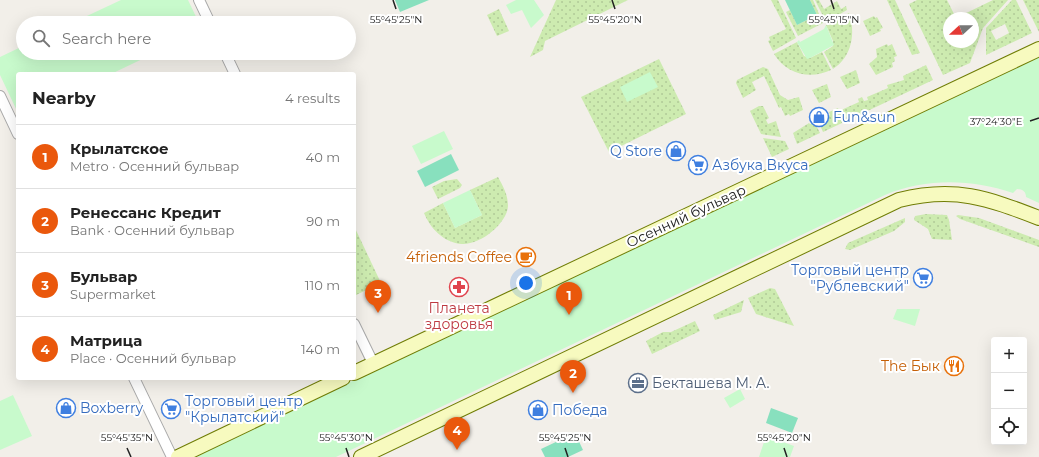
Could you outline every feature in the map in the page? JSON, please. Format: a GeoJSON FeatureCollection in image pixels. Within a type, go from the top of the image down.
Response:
{"type":"FeatureCollection","features":[{"type":"Feature","properties":{"kind":"street"},"geometry":{"type":"LineString","coordinates":[[199,0],[207,16]]}},
{"type":"Feature","properties":{"kind":"street","name":"Осенний бульвар"},"geometry":{"type":"LineString","coordinates":[[356,372],[1039,49]]}},
{"type":"Feature","properties":{"kind":"street"},"geometry":{"type":"LineString","coordinates":[[228,60],[234,72]]}},
{"type":"Feature","properties":{"kind":"street"},"geometry":{"type":"LineString","coordinates":[[0,96],[16,130]]}},
{"type":"Feature","properties":{"kind":"street"},"geometry":{"type":"LineString","coordinates":[[361,457],[899,200],[932,194],[967,194],[997,202],[1039,218]]}},
{"type":"Feature","properties":{"kind":"street"},"geometry":{"type":"LineString","coordinates":[[356,328],[373,363]]}},
{"type":"Feature","properties":{"kind":"street"},"geometry":{"type":"LineString","coordinates":[[135,380],[172,457]]}},
{"type":"Feature","properties":{"kind":"street"},"geometry":{"type":"LineString","coordinates":[[178,457],[339,380]]}},
{"type":"Feature","properties":{"kind":"green space"},"geometry":{"type":"Polygon","coordinates":[[[121,0],[188,0],[196,16],[87,16],[121,0]]]}},
{"type":"Feature","properties":{"kind":"green space"},"geometry":{"type":"Polygon","coordinates":[[[395,0],[429,0],[400,12],[395,0]]]}},
{"type":"Feature","properties":{"kind":"green space"},"geometry":{"type":"Polygon","coordinates":[[[516,0],[534,0],[544,15],[531,28],[522,10],[511,14],[506,5],[516,0]]]}},
{"type":"Feature","properties":{"kind":"green space"},"geometry":{"type":"Polygon","coordinates":[[[556,0],[628,0],[545,41],[543,50],[530,57],[556,0]]]}},
{"type":"Feature","properties":{"kind":"green space"},"geometry":{"type":"Polygon","coordinates":[[[771,0],[778,0],[796,38],[773,51],[768,41],[770,40],[769,37],[786,29],[771,0]]]}},
{"type":"Feature","properties":{"kind":"green space"},"geometry":{"type":"Polygon","coordinates":[[[785,0],[810,0],[817,15],[797,25],[785,0]]]}},
{"type":"Feature","properties":{"kind":"green space"},"geometry":{"type":"Polygon","coordinates":[[[810,0],[813,0],[823,23],[798,36],[786,12],[790,10],[797,25],[817,15],[810,0]]]}},
{"type":"Feature","properties":{"kind":"green space"},"geometry":{"type":"Polygon","coordinates":[[[815,0],[819,0],[824,9],[837,1],[841,9],[846,6],[847,10],[826,22],[815,0]]]}},
{"type":"Feature","properties":{"kind":"green space"},"geometry":{"type":"Polygon","coordinates":[[[887,0],[895,0],[920,53],[912,55],[887,0]]]}},
{"type":"Feature","properties":{"kind":"green space"},"geometry":{"type":"Polygon","coordinates":[[[917,0],[947,0],[953,12],[943,12],[943,48],[976,48],[970,63],[943,75],[909,4],[917,0]]]}},
{"type":"Feature","properties":{"kind":"green space"},"geometry":{"type":"Polygon","coordinates":[[[993,0],[1008,0],[983,28],[979,39],[979,12],[968,12],[993,0]]]}},
{"type":"Feature","properties":{"kind":"green space"},"geometry":{"type":"Polygon","coordinates":[[[1012,0],[1016,0],[1032,33],[986,55],[986,28],[1012,0]],[[1005,24],[991,31],[996,40],[1009,33],[1005,24]]]}},
{"type":"Feature","properties":{"kind":"green space"},"geometry":{"type":"Polygon","coordinates":[[[1023,0],[1039,0],[1039,32],[1023,0]]]}},
{"type":"Feature","properties":{"kind":"green space"},"geometry":{"type":"Polygon","coordinates":[[[499,9],[509,31],[497,36],[487,15],[499,9]]]}},
{"type":"Feature","properties":{"kind":"green space"},"geometry":{"type":"Polygon","coordinates":[[[849,13],[852,28],[851,44],[844,58],[833,69],[824,52],[833,46],[833,41],[826,25],[849,13]]]}},
{"type":"Feature","properties":{"kind":"green space"},"geometry":{"type":"Polygon","coordinates":[[[874,16],[875,18],[877,17],[883,28],[880,29],[881,31],[870,36],[863,21],[874,16]]]}},
{"type":"Feature","properties":{"kind":"green space"},"geometry":{"type":"Polygon","coordinates":[[[826,25],[834,45],[807,59],[797,42],[799,40],[800,42],[824,29],[826,25]]]}},
{"type":"Feature","properties":{"kind":"green space"},"geometry":{"type":"Polygon","coordinates":[[[797,42],[804,56],[810,58],[822,52],[831,70],[815,75],[807,75],[792,70],[779,61],[774,54],[797,42]]]}},
{"type":"Feature","properties":{"kind":"green space"},"geometry":{"type":"Polygon","coordinates":[[[887,44],[888,46],[892,44],[897,56],[894,57],[895,61],[892,63],[893,67],[876,75],[869,64],[877,57],[876,49],[887,44]]]}},
{"type":"Feature","properties":{"kind":"green space"},"geometry":{"type":"Polygon","coordinates":[[[16,49],[16,60],[140,60],[115,72],[16,72],[16,109],[0,75],[0,57],[16,49]]]}},
{"type":"Feature","properties":{"kind":"green space"},"geometry":{"type":"Polygon","coordinates":[[[1039,57],[1039,203],[1026,197],[1025,192],[1022,190],[1017,189],[1013,193],[997,188],[965,183],[933,183],[901,189],[885,195],[336,457],[191,457],[1039,57]]]}},
{"type":"Feature","properties":{"kind":"green space"},"geometry":{"type":"Polygon","coordinates":[[[659,59],[686,114],[609,152],[581,97],[659,59]]]}},
{"type":"Feature","properties":{"kind":"green space"},"geometry":{"type":"Polygon","coordinates":[[[926,65],[933,80],[823,132],[819,123],[820,120],[830,115],[829,112],[838,108],[839,111],[859,102],[858,99],[862,97],[864,101],[868,100],[867,97],[888,88],[887,85],[904,80],[903,76],[926,65]]]}},
{"type":"Feature","properties":{"kind":"green space"},"geometry":{"type":"Polygon","coordinates":[[[763,67],[768,69],[780,95],[788,100],[799,97],[803,110],[790,116],[789,114],[785,116],[781,107],[779,108],[764,76],[752,82],[756,90],[743,98],[736,83],[737,80],[763,67]]]}},
{"type":"Feature","properties":{"kind":"green space"},"geometry":{"type":"Polygon","coordinates":[[[856,70],[860,83],[847,89],[840,77],[856,70]]]}},
{"type":"Feature","properties":{"kind":"green space"},"geometry":{"type":"Polygon","coordinates":[[[650,72],[658,87],[627,102],[620,87],[650,72]]]}},
{"type":"Feature","properties":{"kind":"green space"},"geometry":{"type":"Polygon","coordinates":[[[827,84],[831,97],[819,103],[812,90],[827,84]]]}},
{"type":"Feature","properties":{"kind":"green space"},"geometry":{"type":"Polygon","coordinates":[[[759,106],[763,106],[769,118],[766,120],[768,124],[776,121],[781,137],[761,134],[750,111],[759,106]]]}},
{"type":"Feature","properties":{"kind":"green space"},"geometry":{"type":"Polygon","coordinates":[[[809,123],[816,125],[820,133],[797,144],[793,133],[809,123]]]}},
{"type":"Feature","properties":{"kind":"green space"},"geometry":{"type":"Polygon","coordinates":[[[444,131],[453,149],[421,164],[412,146],[444,131]]]}},
{"type":"Feature","properties":{"kind":"green space"},"geometry":{"type":"Polygon","coordinates":[[[763,138],[785,141],[789,149],[772,157],[763,138]]]}},
{"type":"Feature","properties":{"kind":"green space"},"geometry":{"type":"Polygon","coordinates":[[[451,154],[459,170],[425,187],[417,171],[451,154]]]}},
{"type":"Feature","properties":{"kind":"green space"},"geometry":{"type":"Polygon","coordinates":[[[498,177],[507,198],[508,206],[503,220],[498,226],[477,241],[462,244],[449,241],[438,234],[424,213],[443,203],[455,228],[482,215],[470,190],[498,177]]]}},
{"type":"Feature","properties":{"kind":"green space"},"geometry":{"type":"Polygon","coordinates":[[[457,179],[462,185],[460,188],[438,199],[432,187],[444,181],[457,179]]]}},
{"type":"Feature","properties":{"kind":"green space"},"geometry":{"type":"Polygon","coordinates":[[[470,190],[482,215],[455,228],[443,203],[470,190]]]}},
{"type":"Feature","properties":{"kind":"green space"},"geometry":{"type":"Polygon","coordinates":[[[926,214],[947,215],[952,240],[932,239],[928,229],[914,220],[915,216],[926,214]]]}},
{"type":"Feature","properties":{"kind":"green space"},"geometry":{"type":"Polygon","coordinates":[[[956,216],[979,218],[1039,240],[1039,247],[960,219],[956,216]]]}},
{"type":"Feature","properties":{"kind":"green space"},"geometry":{"type":"Polygon","coordinates":[[[905,218],[905,222],[894,231],[850,250],[845,249],[848,243],[905,218]]]}},
{"type":"Feature","properties":{"kind":"green space"},"geometry":{"type":"Polygon","coordinates":[[[356,230],[381,283],[356,295],[356,230]]]}},
{"type":"Feature","properties":{"kind":"green space"},"geometry":{"type":"Polygon","coordinates":[[[770,288],[775,289],[794,326],[756,314],[748,298],[770,288]]]}},
{"type":"Feature","properties":{"kind":"green space"},"geometry":{"type":"Polygon","coordinates":[[[744,300],[741,312],[715,320],[713,315],[744,300]]]}},
{"type":"Feature","properties":{"kind":"green space"},"geometry":{"type":"Polygon","coordinates":[[[897,309],[920,309],[915,326],[893,319],[897,309]]]}},
{"type":"Feature","properties":{"kind":"green space"},"geometry":{"type":"Polygon","coordinates":[[[695,321],[700,331],[652,354],[646,341],[663,332],[671,332],[695,321]]]}},
{"type":"Feature","properties":{"kind":"green space"},"geometry":{"type":"Polygon","coordinates":[[[740,389],[745,399],[730,408],[724,398],[740,389]]]}},
{"type":"Feature","properties":{"kind":"green space"},"geometry":{"type":"Polygon","coordinates":[[[13,395],[32,436],[0,450],[0,401],[13,395]]]}},
{"type":"Feature","properties":{"kind":"green space"},"geometry":{"type":"Polygon","coordinates":[[[771,408],[798,418],[792,433],[766,423],[771,408]]]}},
{"type":"Feature","properties":{"kind":"green space"},"geometry":{"type":"Polygon","coordinates":[[[575,433],[583,450],[568,457],[545,457],[541,449],[575,433]]]}},
{"type":"Feature","properties":{"kind":"green space"},"geometry":{"type":"Polygon","coordinates":[[[766,436],[794,446],[790,457],[759,457],[766,436]]]}},
{"type":"Feature","properties":{"kind":"place","name":"Fun&sun"},"geometry":{"type":"Point","coordinates":[819,117]}},
{"type":"Feature","properties":{"kind":"place","name":"Q Store"},"geometry":{"type":"Point","coordinates":[676,151]}},
{"type":"Feature","properties":{"kind":"place","name":"Азбука Вкуса"},"geometry":{"type":"Point","coordinates":[698,165]}},
{"type":"Feature","properties":{"kind":"place","name":"4friends Coffee"},"geometry":{"type":"Point","coordinates":[526,257]}},
{"type":"Feature","properties":{"kind":"place","name":"Торговый центр \"Рублевский\""},"geometry":{"type":"Point","coordinates":[923,278]}},
{"type":"Feature","properties":{"kind":"place","name":"Планета здоровья"},"geometry":{"type":"Point","coordinates":[459,287]}},
{"type":"Feature","properties":{"kind":"place","name":"Бульвар"},"geometry":{"type":"Point","coordinates":[378,313]}},
{"type":"Feature","properties":{"kind":"place","name":"Крылатское"},"geometry":{"type":"Point","coordinates":[569,315]}},
{"type":"Feature","properties":{"kind":"place","name":"The Бык"},"geometry":{"type":"Point","coordinates":[954,366]}},
{"type":"Feature","properties":{"kind":"place","name":"Бекташева М. А."},"geometry":{"type":"Point","coordinates":[638,383]}},
{"type":"Feature","properties":{"kind":"place","name":"Ренессанс Кредит"},"geometry":{"type":"Point","coordinates":[573,393]}},
{"type":"Feature","properties":{"kind":"place","name":"Boxberry"},"geometry":{"type":"Point","coordinates":[66,408]}},
{"type":"Feature","properties":{"kind":"place","name":"Торговый центр \"Крылатский\""},"geometry":{"type":"Point","coordinates":[171,409]}},
{"type":"Feature","properties":{"kind":"place","name":"Победа"},"geometry":{"type":"Point","coordinates":[538,410]}},
{"type":"Feature","properties":{"kind":"place","name":"Матрица"},"geometry":{"type":"Point","coordinates":[457,450]}}]}
